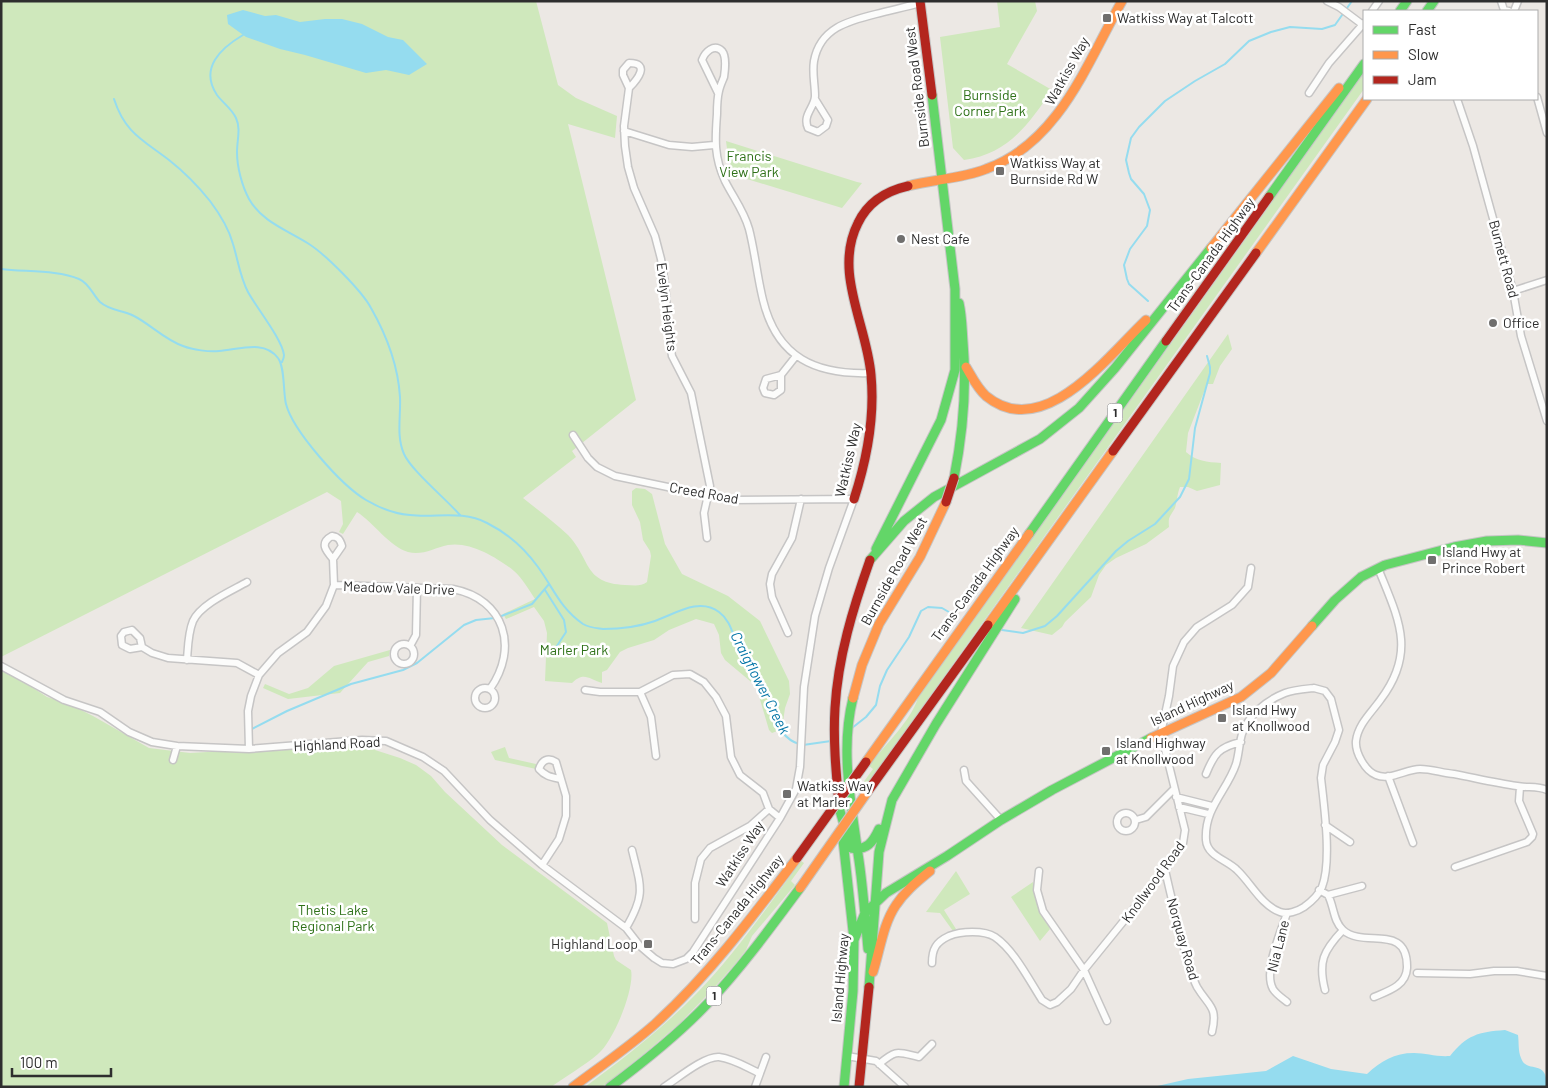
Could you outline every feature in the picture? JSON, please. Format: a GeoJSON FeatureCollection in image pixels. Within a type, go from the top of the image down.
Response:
{"type":"FeatureCollection","features":[{"type":"Feature","properties":{"kind":"main road","name":"Watkiss Way"},"geometry":{"type":"LineString","coordinates":[[854,499],[869,443],[872,397],[867,346],[850,276],[849,251],[853,233],[858,222],[869,206],[902,186],[968,175],[996,165],[1020,152],[1042,134],[1058,116],[1122,1]]}},
{"type":"Feature","properties":{"kind":"main road","name":"Burnside Road West"},"geometry":{"type":"LineString","coordinates":[[854,940],[834,752],[836,694],[845,645],[858,593],[870,560],[942,420],[955,370],[955,289],[920,2]]}},
{"type":"Feature","properties":{"kind":"main road"},"geometry":{"type":"LineString","coordinates":[[870,560],[904,521],[934,497],[1040,438],[1079,408],[1115,368],[1363,57]]}},
{"type":"Feature","properties":{"kind":"main road","name":"Trans-Canada Highway"},"geometry":{"type":"LineString","coordinates":[[574,1087],[641,1035],[692,988],[756,912],[866,762],[1363,65]]}},
{"type":"Feature","properties":{"kind":"main road","name":"1"},"geometry":{"type":"LineString","coordinates":[[610,1087],[666,1042],[700,1011],[748,957],[800,888],[1033,561],[1366,100]]}},
{"type":"Feature","properties":{"kind":"main road"},"geometry":{"type":"LineString","coordinates":[[966,368],[978,387],[987,396],[1005,407],[1016,410],[1030,410],[1056,402],[1084,380],[1118,348],[1194,270]]}},
{"type":"Feature","properties":{"kind":"main road","name":"Burnside Road West"},"geometry":{"type":"LineString","coordinates":[[869,987],[865,913],[846,756],[849,715],[862,665],[879,624],[920,557],[946,502],[954,478],[964,430],[966,368],[960,309],[955,289]]}},
{"type":"Feature","properties":{"kind":"main road"},"geometry":{"type":"LineString","coordinates":[[840,811],[851,848],[858,850],[866,849],[873,842],[892,800],[941,716],[1055,533]]}},
{"type":"Feature","properties":{"kind":"main road","name":"Island Highway"},"geometry":{"type":"LineString","coordinates":[[844,1087],[853,991],[854,940],[865,913],[875,902],[898,884],[947,856],[1001,820],[1052,790],[1161,733],[1241,697],[1272,673],[1335,600],[1361,578],[1378,568],[1410,558],[1487,541],[1518,540],[1547,543]]}},
{"type":"Feature","properties":{"kind":"main road"},"geometry":{"type":"LineString","coordinates":[[869,987],[879,852],[892,800]]}},
{"type":"Feature","properties":{"kind":"main road","name":"Island Highway"},"geometry":{"type":"LineString","coordinates":[[859,1087],[869,987],[888,922],[896,905],[916,883],[947,856]]}},
{"type":"Feature","properties":{"kind":"street"},"geometry":{"type":"LineString","coordinates":[[815,99],[828,120],[826,126],[818,132],[811,130],[806,121],[815,99],[814,62],[819,46],[829,32],[844,22],[920,2]]}},
{"type":"Feature","properties":{"kind":"street"},"geometry":{"type":"LineString","coordinates":[[1330,3],[1363,23]]}},
{"type":"Feature","properties":{"kind":"street"},"geometry":{"type":"LineString","coordinates":[[1309,93],[1329,62],[1363,25]]}},
{"type":"Feature","properties":{"kind":"street"},"geometry":{"type":"LineString","coordinates":[[718,93],[702,60],[706,51],[712,48],[722,50],[724,56],[724,76],[718,93],[714,145],[718,164],[748,228],[764,302],[771,323],[783,343],[796,356],[830,371],[849,374],[871,373]]}},
{"type":"Feature","properties":{"kind":"street","name":"Evelyn Heights"},"geometry":{"type":"LineString","coordinates":[[629,88],[624,131],[628,167],[634,188],[655,236],[661,259],[672,356],[691,393],[693,402],[710,486],[706,496],[704,513],[707,538]]}},
{"type":"Feature","properties":{"kind":"street","name":"Burnett Road"},"geometry":{"type":"LineString","coordinates":[[1457,100],[1473,146],[1513,291],[1521,336],[1547,421]]}},
{"type":"Feature","properties":{"kind":"street"},"geometry":{"type":"LineString","coordinates":[[1538,100],[1547,133]]}},
{"type":"Feature","properties":{"kind":"street"},"geometry":{"type":"LineString","coordinates":[[624,131],[669,145],[692,148],[714,145]]}},
{"type":"Feature","properties":{"kind":"street"},"geometry":{"type":"LineString","coordinates":[[1513,291],[1547,280]]}},
{"type":"Feature","properties":{"kind":"street"},"geometry":{"type":"LineString","coordinates":[[781,375],[796,356]]}},
{"type":"Feature","properties":{"kind":"street","name":"Creed Road"},"geometry":{"type":"LineString","coordinates":[[573,435],[588,458],[607,472],[616,476],[730,500],[854,499]]}},
{"type":"Feature","properties":{"kind":"street"},"geometry":{"type":"LineString","coordinates":[[788,633],[772,597],[770,584],[772,574],[792,538],[801,499]]}},
{"type":"Feature","properties":{"kind":"street","name":"Watkiss Way"},"geometry":{"type":"LineString","coordinates":[[626,928],[648,954],[662,963],[673,964],[686,958],[693,952],[780,818],[796,789],[800,767],[804,687],[815,616],[829,568],[854,499]]}},
{"type":"Feature","properties":{"kind":"street"},"geometry":{"type":"LineString","coordinates":[[249,749],[248,711],[251,696],[259,675],[278,653],[307,632],[326,606],[334,585],[334,560]]}},
{"type":"Feature","properties":{"kind":"street"},"geometry":{"type":"LineString","coordinates":[[1161,733],[1173,666],[1184,642],[1197,627],[1232,605],[1248,586],[1251,568]]}},
{"type":"Feature","properties":{"kind":"street"},"geometry":{"type":"LineString","coordinates":[[1378,568],[1400,627],[1402,652],[1395,679],[1361,726],[1356,743],[1359,754],[1369,770],[1376,776],[1388,776],[1414,769],[1434,770],[1520,787],[1547,790]]}},
{"type":"Feature","properties":{"kind":"street"},"geometry":{"type":"LineString","coordinates":[[187,660],[193,620],[203,608],[247,582]]}},
{"type":"Feature","properties":{"kind":"street","name":"Meadow Vale Drive"},"geometry":{"type":"LineString","coordinates":[[334,585],[453,589],[470,593],[486,604],[496,616],[504,633],[506,652],[502,670],[490,689]]}},
{"type":"Feature","properties":{"kind":"street"},"geometry":{"type":"LineString","coordinates":[[410,646],[416,635],[417,588]]}},
{"type":"Feature","properties":{"kind":"street"},"geometry":{"type":"LineString","coordinates":[[142,647],[152,653],[168,658],[238,663],[259,675]]}},
{"type":"Feature","properties":{"kind":"street","name":"Highland Road"},"geometry":{"type":"LineString","coordinates":[[1,666],[64,700],[100,712],[129,732],[152,742],[177,746],[249,749],[362,740],[386,741],[423,757],[444,772],[490,820],[542,865],[626,928]]}},
{"type":"Feature","properties":{"kind":"street"},"geometry":{"type":"LineString","coordinates":[[585,690],[640,692],[673,675],[690,674],[704,682],[716,697],[726,716],[731,757],[740,775],[763,793],[769,809],[780,818]]}},
{"type":"Feature","properties":{"kind":"street"},"geometry":{"type":"LineString","coordinates":[[1314,688],[1325,691],[1331,699],[1339,730],[1323,765],[1320,778],[1327,854],[1322,887],[1307,905],[1300,910],[1281,913],[1268,905],[1237,870],[1211,852],[1206,841],[1208,814],[1236,764],[1241,742],[1242,733],[1248,721],[1258,710],[1286,692],[1314,688]]}},
{"type":"Feature","properties":{"kind":"street"},"geometry":{"type":"LineString","coordinates":[[640,692],[651,717],[656,756]]}},
{"type":"Feature","properties":{"kind":"street","name":"Knollwood Road"},"geometry":{"type":"LineString","coordinates":[[932,963],[935,946],[948,937],[968,932],[994,936],[1006,947],[1042,1000],[1050,1006],[1071,989],[1180,850],[1185,837],[1185,830],[1161,733]]}},
{"type":"Feature","properties":{"kind":"street"},"geometry":{"type":"LineString","coordinates":[[1206,774],[1213,758],[1220,750],[1230,744],[1241,742]]}},
{"type":"Feature","properties":{"kind":"street"},"geometry":{"type":"LineString","coordinates":[[173,760],[177,746]]}},
{"type":"Feature","properties":{"kind":"street"},"geometry":{"type":"LineString","coordinates":[[964,770],[966,780],[1001,820]]}},
{"type":"Feature","properties":{"kind":"street"},"geometry":{"type":"LineString","coordinates":[[1388,776],[1413,843]]}},
{"type":"Feature","properties":{"kind":"street"},"geometry":{"type":"LineString","coordinates":[[542,865],[559,839],[566,816],[566,796],[560,779]]}},
{"type":"Feature","properties":{"kind":"street"},"geometry":{"type":"LineString","coordinates":[[1455,867],[1527,842],[1532,837],[1533,834],[1519,801],[1520,787]]}},
{"type":"Feature","properties":{"kind":"street"},"geometry":{"type":"LineString","coordinates":[[1136,820],[1146,817],[1174,789]]}},
{"type":"Feature","properties":{"kind":"street"},"geometry":{"type":"LineString","coordinates":[[1176,797],[1212,806]]}},
{"type":"Feature","properties":{"kind":"street"},"geometry":{"type":"LineString","coordinates":[[1179,807],[1208,814]]}},
{"type":"Feature","properties":{"kind":"street"},"geometry":{"type":"LineString","coordinates":[[695,919],[695,883],[701,859],[710,848],[750,826],[769,809]]}},
{"type":"Feature","properties":{"kind":"street"},"geometry":{"type":"LineString","coordinates":[[1325,825],[1350,842]]}},
{"type":"Feature","properties":{"kind":"street"},"geometry":{"type":"LineString","coordinates":[[626,928],[637,910],[641,895],[640,879],[632,850]]}},
{"type":"Feature","properties":{"kind":"street","name":"Norquay Road"},"geometry":{"type":"LineString","coordinates":[[1165,870],[1192,975],[1214,1011],[1215,1018],[1212,1032]]}},
{"type":"Feature","properties":{"kind":"street"},"geometry":{"type":"LineString","coordinates":[[1039,871],[1037,890],[1043,911],[1084,970],[1107,1021]]}},
{"type":"Feature","properties":{"kind":"street"},"geometry":{"type":"LineString","coordinates":[[1328,895],[1362,886]]}},
{"type":"Feature","properties":{"kind":"street"},"geometry":{"type":"LineString","coordinates":[[1320,890],[1328,895],[1336,919],[1343,930],[1349,935],[1359,938],[1393,940],[1399,944],[1404,953],[1407,968],[1405,978],[1397,987],[1374,997]]}},
{"type":"Feature","properties":{"kind":"street","name":"Nia Lane"},"geometry":{"type":"LineString","coordinates":[[1287,913],[1270,968],[1270,980],[1273,989],[1288,1002]]}},
{"type":"Feature","properties":{"kind":"street"},"geometry":{"type":"LineString","coordinates":[[1325,990],[1321,974],[1325,953],[1331,942],[1343,930]]}},
{"type":"Feature","properties":{"kind":"street"},"geometry":{"type":"LineString","coordinates":[[1417,973],[1470,974],[1517,971],[1547,976]]}},
{"type":"Feature","properties":{"kind":"street"},"geometry":{"type":"LineString","coordinates":[[879,1064],[890,1054],[897,1052],[919,1057],[932,1044]]}},
{"type":"Feature","properties":{"kind":"street"},"geometry":{"type":"LineString","coordinates":[[847,1056],[876,1061],[905,1087]]}},
{"type":"Feature","properties":{"kind":"street"},"geometry":{"type":"LineString","coordinates":[[664,1087],[704,1060],[717,1057],[734,1061],[759,1073]]}},
{"type":"Feature","properties":{"kind":"street"},"geometry":{"type":"LineString","coordinates":[[755,1087],[766,1057]]}},
{"type":"Feature","properties":{"kind":"green space","name":"Marler Park"},"geometry":{"type":"Polygon","coordinates":[[[1,1],[536,1],[558,85],[576,98],[617,116],[615,138],[568,124],[636,400],[572,451],[576,457],[523,498],[568,535],[595,575],[611,583],[642,585],[647,582],[651,556],[643,540],[640,522],[632,505],[632,491],[636,488],[645,489],[652,494],[665,544],[682,574],[728,596],[760,621],[789,681],[790,694],[780,730],[772,733],[769,730],[756,686],[725,660],[721,653],[719,635],[714,624],[696,619],[669,630],[654,640],[620,652],[607,670],[602,672],[602,683],[583,677],[576,679],[572,683],[545,681],[547,633],[544,621],[534,607],[506,619],[503,614],[535,599],[514,571],[492,556],[474,548],[456,544],[423,552],[408,552],[388,540],[357,512],[343,534],[339,532],[343,524],[341,501],[327,492],[1,657],[1,1]]]}},
{"type":"Feature","properties":{"kind":"green space","name":"Burnside Corner Park"},"geometry":{"type":"Polygon","coordinates":[[[997,1],[1035,1],[1037,11],[1007,64],[1052,90],[1026,126],[1016,136],[993,151],[979,157],[964,160],[953,148],[940,37],[1000,27],[997,1]]]}},
{"type":"Feature","properties":{"kind":"green space"},"geometry":{"type":"Polygon","coordinates":[[[1363,74],[1363,90],[863,790],[860,787],[873,769],[869,766],[903,725],[918,698],[1363,74]]]}},
{"type":"Feature","properties":{"kind":"green space","name":"Francis View Park"},"geometry":{"type":"Polygon","coordinates":[[[726,141],[862,183],[842,208],[734,175],[726,141]]]}},
{"type":"Feature","properties":{"kind":"green space"},"geometry":{"type":"Polygon","coordinates":[[[1228,334],[1232,349],[1220,366],[1213,384],[1207,384],[1188,433],[1186,452],[1202,461],[1221,463],[1220,485],[1197,491],[1188,487],[1180,487],[1175,508],[1169,519],[1169,527],[1146,544],[1116,558],[1106,565],[1099,575],[1091,597],[1052,635],[1021,628],[1228,334]]]}},
{"type":"Feature","properties":{"kind":"green space"},"geometry":{"type":"Polygon","coordinates":[[[390,650],[389,656],[368,662],[340,693],[288,699],[263,688],[265,684],[289,694],[308,688],[334,666],[390,650]]]}},
{"type":"Feature","properties":{"kind":"green space","name":"Thetis Lake Regional Park"},"geometry":{"type":"Polygon","coordinates":[[[1,667],[47,697],[67,703],[93,716],[149,748],[190,753],[369,743],[375,750],[416,765],[431,776],[445,792],[502,845],[607,923],[614,956],[616,960],[631,970],[631,979],[622,1015],[604,1048],[587,1063],[551,1087],[1,1087],[1,667]]]}},
{"type":"Feature","properties":{"kind":"green space"},"geometry":{"type":"Polygon","coordinates":[[[505,747],[509,758],[536,764],[536,769],[495,760],[491,752],[505,747]]]}},
{"type":"Feature","properties":{"kind":"green space"},"geometry":{"type":"Polygon","coordinates":[[[801,861],[804,863],[791,881],[795,885],[752,936],[746,950],[713,989],[680,1023],[602,1087],[585,1087],[629,1054],[697,993],[738,946],[801,861]]]}},
{"type":"Feature","properties":{"kind":"green space"},"geometry":{"type":"Polygon","coordinates":[[[956,871],[970,894],[944,910],[956,929],[953,931],[940,913],[926,912],[956,871]]]}},
{"type":"Feature","properties":{"kind":"green space"},"geometry":{"type":"Polygon","coordinates":[[[1033,882],[1039,908],[1050,929],[1040,941],[1011,897],[1033,882]]]}},
{"type":"Feature","properties":{"kind":"water"},"geometry":{"type":"Polygon","coordinates":[[[243,10],[265,16],[276,15],[300,22],[342,19],[362,24],[388,37],[403,40],[427,64],[409,75],[386,70],[366,73],[280,49],[246,37],[228,24],[227,15],[243,10]]]}},
{"type":"Feature","properties":{"kind":"water"},"geometry":{"type":"Polygon","coordinates":[[[1505,1030],[1518,1035],[1521,1058],[1524,1063],[1544,1072],[1547,1087],[1153,1087],[1188,1079],[1266,1071],[1293,1056],[1331,1069],[1367,1074],[1377,1065],[1400,1054],[1414,1053],[1450,1056],[1462,1043],[1474,1036],[1505,1030]]]}},
{"type":"Feature","properties":{"kind":"waterway","name":"Craigflower Creek"},"geometry":{"type":"LineString","coordinates":[[1148,301],[1129,284],[1124,265],[1130,249],[1147,226],[1150,210],[1144,194],[1131,179],[1129,173],[1126,160],[1131,138],[1139,127],[1165,101],[1225,64],[1249,41],[1290,27],[1322,29],[1335,25],[1352,1]]}},
{"type":"Feature","properties":{"kind":"waterway"},"geometry":{"type":"LineString","coordinates":[[243,35],[220,53],[215,60],[210,76],[217,95],[236,118],[239,130],[238,164],[246,194],[254,207],[268,220],[309,244],[325,256],[352,283],[371,308],[391,351],[397,374],[400,397],[400,440],[404,454],[421,476],[460,515]]}},
{"type":"Feature","properties":{"kind":"waterway"},"geometry":{"type":"LineString","coordinates":[[114,99],[118,111],[129,128],[185,174],[217,211],[231,238],[245,286],[279,341],[284,355],[282,362]]}},
{"type":"Feature","properties":{"kind":"waterway","name":"Craigflower Creek"},"geometry":{"type":"LineString","coordinates":[[1,269],[61,274],[79,279],[86,283],[97,299],[104,305],[134,316],[170,340],[187,347],[215,351],[258,347],[272,352],[278,358],[282,367],[285,399],[290,415],[319,457],[356,493],[381,508],[393,512],[420,516],[449,515],[468,517],[478,519],[494,527],[515,542],[527,554],[563,605],[583,624],[603,629],[636,626],[695,606],[703,606],[719,612],[728,622],[740,650],[762,682],[782,732],[790,740],[799,744]]}},
{"type":"Feature","properties":{"kind":"waterway","name":"Craigflower Creek"},"geometry":{"type":"LineString","coordinates":[[1002,630],[1023,633],[1045,626],[1057,616],[1116,551],[1155,524],[1180,497],[1189,479],[1195,428],[1210,373],[1207,356]]}},
{"type":"Feature","properties":{"kind":"waterway"},"geometry":{"type":"LineString","coordinates":[[499,617],[532,604],[549,584]]}},
{"type":"Feature","properties":{"kind":"waterway"},"geometry":{"type":"LineString","coordinates":[[545,590],[564,620],[566,632],[555,649]]}},
{"type":"Feature","properties":{"kind":"waterway","name":"Craigflower Creek"},"geometry":{"type":"LineString","coordinates":[[852,728],[866,717],[876,705],[880,686],[887,670],[909,637],[921,611],[928,607],[942,608],[954,615]]}},
{"type":"Feature","properties":{"kind":"waterway"},"geometry":{"type":"LineString","coordinates":[[250,730],[287,711],[351,684],[403,670],[417,663],[464,625],[476,620],[495,618]]}},
{"type":"Feature","properties":{"kind":"waterway","name":"Craigflower Creek"},"geometry":{"type":"LineString","coordinates":[[803,745],[831,741]]}},
{"type":"Feature","properties":{"kind":"traffic: fast"},"geometry":{"type":"LineString","coordinates":[[1401,10],[1407,1]]}},
{"type":"Feature","properties":{"kind":"traffic: fast"},"geometry":{"type":"LineString","coordinates":[[1428,10],[1434,1]]}},
{"type":"Feature","properties":{"kind":"traffic: fast"},"geometry":{"type":"LineString","coordinates":[[1269,197],[1363,65]]}},
{"type":"Feature","properties":{"kind":"traffic: fast"},"geometry":{"type":"LineString","coordinates":[[876,549],[941,420],[955,370],[955,289],[932,95]]}},
{"type":"Feature","properties":{"kind":"traffic: fast"},"geometry":{"type":"LineString","coordinates":[[870,560],[904,521],[934,497],[1040,439],[1079,408],[1115,368],[1211,248]]}},
{"type":"Feature","properties":{"kind":"traffic: fast"},"geometry":{"type":"LineString","coordinates":[[954,478],[960,444],[964,393],[964,359],[959,303]]}},
{"type":"Feature","properties":{"kind":"traffic: fast"},"geometry":{"type":"LineString","coordinates":[[1029,534],[1166,341]]}},
{"type":"Feature","properties":{"kind":"traffic: fast"},"geometry":{"type":"LineString","coordinates":[[1312,626],[1335,600],[1361,577],[1385,565],[1454,547],[1487,541],[1518,540],[1547,543]]}},
{"type":"Feature","properties":{"kind":"traffic: fast"},"geometry":{"type":"LineString","coordinates":[[869,987],[879,852],[892,800],[936,724],[1015,599]]}},
{"type":"Feature","properties":{"kind":"traffic: fast"},"geometry":{"type":"LineString","coordinates":[[853,698],[847,737],[848,776],[868,949]]}},
{"type":"Feature","properties":{"kind":"traffic: fast"},"geometry":{"type":"LineString","coordinates":[[854,940],[865,913],[886,893],[1052,790],[1151,738]]}},
{"type":"Feature","properties":{"kind":"traffic: fast"},"geometry":{"type":"LineString","coordinates":[[840,811],[851,848],[865,847],[874,838],[879,829]]}},
{"type":"Feature","properties":{"kind":"traffic: fast"},"geometry":{"type":"LineString","coordinates":[[842,831],[854,940],[853,991],[844,1087]]}},
{"type":"Feature","properties":{"kind":"traffic: fast"},"geometry":{"type":"LineString","coordinates":[[610,1087],[661,1047],[709,1002],[745,961],[800,888]]}},
{"type":"Feature","properties":{"kind":"traffic: slow"},"geometry":{"type":"LineString","coordinates":[[908,186],[967,175],[986,169],[1011,157],[1033,140],[1052,121],[1083,75],[1122,1]]}},
{"type":"Feature","properties":{"kind":"traffic: slow"},"geometry":{"type":"LineString","coordinates":[[1211,248],[1339,88]]}},
{"type":"Feature","properties":{"kind":"traffic: slow"},"geometry":{"type":"LineString","coordinates":[[1256,253],[1366,100]]}},
{"type":"Feature","properties":{"kind":"traffic: slow"},"geometry":{"type":"LineString","coordinates":[[966,367],[977,386],[986,396],[1008,408],[1030,409],[1052,402],[1073,389],[1094,372],[1146,320]]}},
{"type":"Feature","properties":{"kind":"traffic: slow"},"geometry":{"type":"LineString","coordinates":[[988,625],[1113,451]]}},
{"type":"Feature","properties":{"kind":"traffic: slow"},"geometry":{"type":"LineString","coordinates":[[853,698],[862,665],[879,624],[920,557],[946,502]]}},
{"type":"Feature","properties":{"kind":"traffic: slow"},"geometry":{"type":"LineString","coordinates":[[866,762],[1029,534]]}},
{"type":"Feature","properties":{"kind":"traffic: slow"},"geometry":{"type":"LineString","coordinates":[[1151,738],[1241,697],[1271,673],[1312,626]]}},
{"type":"Feature","properties":{"kind":"traffic: slow"},"geometry":{"type":"LineString","coordinates":[[800,888],[868,791]]}},
{"type":"Feature","properties":{"kind":"traffic: slow"},"geometry":{"type":"LineString","coordinates":[[573,1087],[635,1041],[694,986],[764,902],[797,858]]}},
{"type":"Feature","properties":{"kind":"traffic: slow"},"geometry":{"type":"LineString","coordinates":[[873,972],[885,929],[892,912],[916,882],[930,871]]}},
{"type":"Feature","properties":{"kind":"traffic: jam"},"geometry":{"type":"LineString","coordinates":[[920,1],[932,95]]}},
{"type":"Feature","properties":{"kind":"traffic: jam"},"geometry":{"type":"LineString","coordinates":[[854,499],[863,469],[869,438],[872,391],[868,356],[850,279],[849,260],[851,242],[858,223],[872,203],[885,194],[908,186]]}},
{"type":"Feature","properties":{"kind":"traffic: jam"},"geometry":{"type":"LineString","coordinates":[[1166,341],[1269,197]]}},
{"type":"Feature","properties":{"kind":"traffic: jam"},"geometry":{"type":"LineString","coordinates":[[1113,451],[1256,253]]}},
{"type":"Feature","properties":{"kind":"traffic: jam"},"geometry":{"type":"LineString","coordinates":[[946,502],[954,478]]}},
{"type":"Feature","properties":{"kind":"traffic: jam"},"geometry":{"type":"LineString","coordinates":[[839,804],[834,720],[839,670],[847,633],[870,560]]}},
{"type":"Feature","properties":{"kind":"traffic: jam"},"geometry":{"type":"LineString","coordinates":[[868,791],[988,625]]}},
{"type":"Feature","properties":{"kind":"traffic: jam"},"geometry":{"type":"LineString","coordinates":[[797,858],[866,762]]}},
{"type":"Feature","properties":{"kind":"traffic: jam"},"geometry":{"type":"LineString","coordinates":[[859,1087],[869,987]]}},
{"type":"Feature","properties":{"kind":"place","name":"Watkiss Way at Talcott"},"geometry":{"type":"Point","coordinates":[1107,18]}},
{"type":"Feature","properties":{"kind":"place","name":"Watkiss Way at Burnside Rd W"},"geometry":{"type":"Point","coordinates":[1000,171]}},
{"type":"Feature","properties":{"kind":"place","name":"Nest Cafe"},"geometry":{"type":"Point","coordinates":[901,239]}},
{"type":"Feature","properties":{"kind":"place","name":"Office"},"geometry":{"type":"Point","coordinates":[1493,323]}},
{"type":"Feature","properties":{"kind":"place","name":"Island Hwy at Prince Robert"},"geometry":{"type":"Point","coordinates":[1432,560]}},
{"type":"Feature","properties":{"kind":"place","name":"Island Hwy at Knollwood"},"geometry":{"type":"Point","coordinates":[1222,718]}},
{"type":"Feature","properties":{"kind":"place","name":"Island Highway at Knollwood"},"geometry":{"type":"Point","coordinates":[1106,751]}},
{"type":"Feature","properties":{"kind":"place","name":"Watkiss Way at Marler"},"geometry":{"type":"Point","coordinates":[787,794]}},
{"type":"Feature","properties":{"kind":"place","name":"Highland Loop"},"geometry":{"type":"Point","coordinates":[648,944]}}]}
